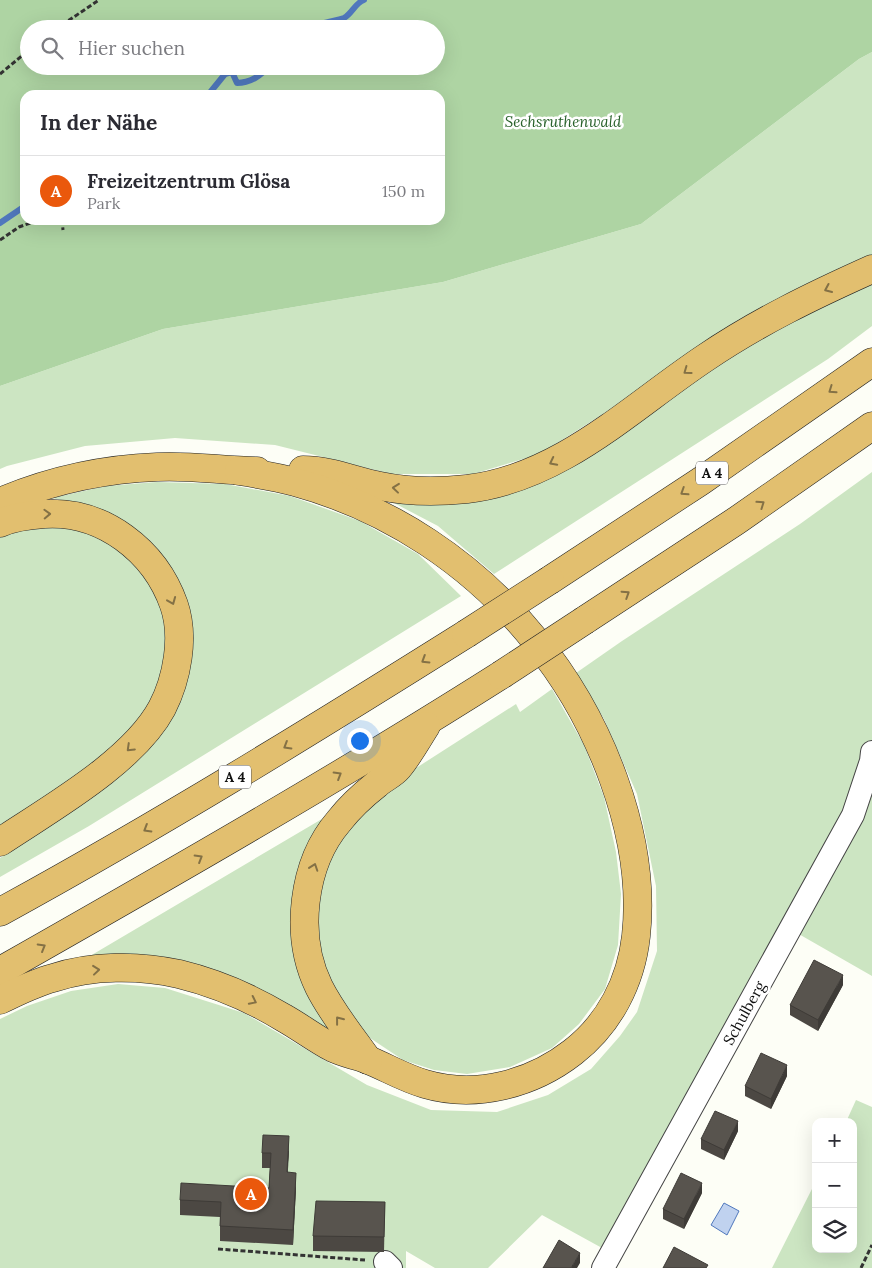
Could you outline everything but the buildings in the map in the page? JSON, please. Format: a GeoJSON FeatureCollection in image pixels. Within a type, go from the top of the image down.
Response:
{"type":"FeatureCollection","features":[{"type":"Feature","properties":{"kind":"highway"},"geometry":{"type":"LineString","coordinates":[[239,471],[316,470],[383,486],[413,490],[445,491],[498,483],[527,474],[578,448],[740,335],[807,298],[872,269]]}},
{"type":"Feature","properties":{"kind":"highway","name":"A 4"},"geometry":{"type":"LineString","coordinates":[[0,912],[97,858],[296,740],[466,634],[701,481],[872,362]]}},
{"type":"Feature","properties":{"kind":"highway"},"geometry":{"type":"LineString","coordinates":[[0,971],[181,869],[430,720],[736,522],[872,426]]}},
{"type":"Feature","properties":{"kind":"highway"},"geometry":{"type":"LineString","coordinates":[[0,502],[23,492],[79,477],[124,470],[197,467],[239,471],[293,481],[363,506],[432,544],[493,593],[520,621],[544,650],[584,713],[600,747],[630,833],[637,904],[636,931],[630,966],[616,1000],[596,1031],[562,1060],[543,1072],[524,1080],[492,1088],[448,1088],[427,1085],[368,1060],[333,1048],[279,1014],[229,989],[204,980],[151,969],[120,968],[77,972],[37,983],[0,1000]]}},
{"type":"Feature","properties":{"kind":"highway"},"geometry":{"type":"LineString","coordinates":[[0,523],[31,515],[54,513],[76,515],[98,522],[124,537],[146,558],[161,577],[175,606],[179,648],[174,679],[162,708],[150,726],[132,746],[90,781],[0,842]]}},
{"type":"Feature","properties":{"kind":"highway"},"geometry":{"type":"LineString","coordinates":[[368,1060],[331,1010],[318,985],[308,956],[305,925],[307,893],[322,845],[337,823],[364,795],[398,769],[430,720]]}},
{"type":"Feature","properties":{"kind":"street","name":"Schulberg"},"geometry":{"type":"LineString","coordinates":[[603,1268],[853,815],[871,761],[872,752]]}},
{"type":"Feature","properties":{"kind":"path"},"geometry":{"type":"LineString","coordinates":[[69,20],[99,0]]}},
{"type":"Feature","properties":{"kind":"path"},"geometry":{"type":"LineString","coordinates":[[0,74],[20,57]]}},
{"type":"Feature","properties":{"kind":"path"},"geometry":{"type":"LineString","coordinates":[[0,240],[25,225]]}},
{"type":"Feature","properties":{"kind":"path"},"geometry":{"type":"LineString","coordinates":[[62,225],[63,230]]}},
{"type":"Feature","properties":{"kind":"path"},"geometry":{"type":"LineString","coordinates":[[861,1268],[872,1245]]}},
{"type":"Feature","properties":{"kind":"path"},"geometry":{"type":"LineString","coordinates":[[218,1250],[388,1265]]}},
{"type":"Feature","properties":{"kind":"green space","name":"Sechsruthenwald"},"geometry":{"type":"Polygon","coordinates":[[[0,0],[872,0],[872,52],[859,59],[641,224],[443,282],[163,329],[0,386],[0,0]]]}},
{"type":"Feature","properties":{"kind":"green space"},"geometry":{"type":"Polygon","coordinates":[[[872,52],[872,256],[813,281],[729,326],[603,414],[540,454],[473,474],[391,474],[275,445],[175,438],[85,446],[0,469],[0,386],[163,329],[443,282],[641,224],[859,59],[872,52]]]}},
{"type":"Feature","properties":{"kind":"green space"},"geometry":{"type":"Polygon","coordinates":[[[872,279],[872,326],[828,359],[494,574],[438,526],[375,493],[495,493],[746,344],[872,279]]]}},
{"type":"Feature","properties":{"kind":"green space"},"geometry":{"type":"Polygon","coordinates":[[[872,472],[872,976],[783,925],[602,1248],[542,1215],[488,1268],[435,1268],[406,1251],[406,1268],[0,1268],[0,1019],[27,1006],[71,991],[118,984],[165,988],[244,1013],[367,1085],[431,1110],[497,1112],[548,1095],[591,1069],[620,1036],[637,1012],[657,951],[656,886],[637,794],[604,719],[576,673],[800,524],[872,472]]]}},
{"type":"Feature","properties":{"kind":"green space"},"geometry":{"type":"Polygon","coordinates":[[[157,482],[225,484],[290,496],[360,521],[418,554],[461,596],[89,826],[0,877],[0,858],[113,782],[147,746],[182,593],[162,555],[138,531],[100,509],[52,498],[106,486],[157,482]]]}},
{"type":"Feature","properties":{"kind":"green space"},"geometry":{"type":"Polygon","coordinates":[[[46,525],[92,531],[129,553],[156,592],[167,626],[166,674],[143,719],[113,751],[0,828],[0,534],[46,525]]]}},
{"type":"Feature","properties":{"kind":"green space"},"geometry":{"type":"Polygon","coordinates":[[[552,689],[584,745],[604,797],[616,852],[621,894],[618,945],[605,989],[579,1024],[552,1048],[510,1067],[467,1074],[434,1070],[403,1060],[367,1036],[353,1023],[320,964],[315,926],[318,885],[334,844],[368,806],[413,770],[516,704],[520,712],[552,689]]]}},
{"type":"Feature","properties":{"kind":"green space"},"geometry":{"type":"Polygon","coordinates":[[[327,816],[297,887],[338,1040],[90,956],[327,816]]]}},
{"type":"Feature","properties":{"kind":"green space"},"geometry":{"type":"Polygon","coordinates":[[[856,1100],[872,1107],[872,1268],[772,1268],[812,1189],[812,1253],[857,1253],[857,1118],[848,1118],[856,1100]]]}},
{"type":"Feature","properties":{"kind":"water"},"geometry":{"type":"Polygon","coordinates":[[[724,1203],[739,1211],[727,1235],[711,1225],[724,1203]]]}},
{"type":"Feature","properties":{"kind":"waterway"},"geometry":{"type":"LineString","coordinates":[[336,20],[344,18],[364,0]]}},
{"type":"Feature","properties":{"kind":"waterway"},"geometry":{"type":"LineString","coordinates":[[212,90],[224,75]]}},
{"type":"Feature","properties":{"kind":"waterway"},"geometry":{"type":"LineString","coordinates":[[233,75],[237,83],[242,83],[260,75]]}},
{"type":"Feature","properties":{"kind":"waterway"},"geometry":{"type":"LineString","coordinates":[[0,223],[20,209]]}},
{"type":"Feature","properties":{"kind":"place","name":"Freizeitzentrum Glösa"},"geometry":{"type":"Point","coordinates":[251,1194]}}]}
